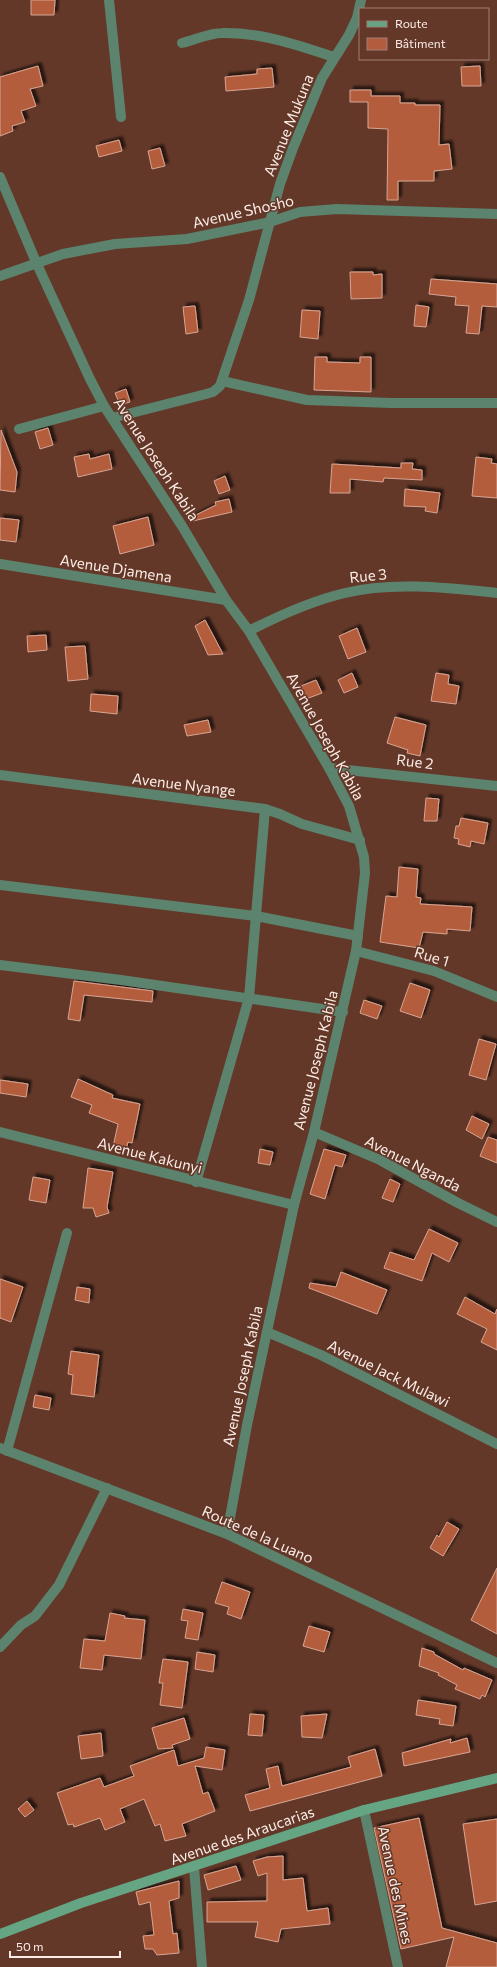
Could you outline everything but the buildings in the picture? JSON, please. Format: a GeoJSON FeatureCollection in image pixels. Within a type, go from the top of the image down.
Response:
{"type":"FeatureCollection","features":[{"type":"Feature","properties":{"kind":"street"},"geometry":{"type":"LineString","coordinates":[[109,0],[121,117]]}},
{"type":"Feature","properties":{"kind":"street","name":"Avenue Mukuna"},"geometry":{"type":"LineString","coordinates":[[222,381],[249,300],[270,222],[293,148],[322,78],[349,35],[357,18],[359,9]]}},
{"type":"Feature","properties":{"kind":"street"},"geometry":{"type":"LineString","coordinates":[[182,43],[220,33],[247,35],[290,42],[334,57]]}},
{"type":"Feature","properties":{"kind":"street","name":"Avenue Joseph Kabila"},"geometry":{"type":"LineString","coordinates":[[0,177],[36,262],[104,406],[182,526],[226,600],[249,631],[329,768],[348,806],[360,840],[364,857],[365,873],[356,951],[314,1132],[294,1205],[266,1332],[241,1455],[227,1534]]}},
{"type":"Feature","properties":{"kind":"street","name":"Avenue Shosho"},"geometry":{"type":"LineString","coordinates":[[0,276],[36,262],[63,254],[115,244],[188,239],[270,222],[300,212],[337,209],[497,214]]}},
{"type":"Feature","properties":{"kind":"street"},"geometry":{"type":"LineString","coordinates":[[112,418],[213,392],[220,386],[222,381],[307,400],[391,404],[497,404]]}},
{"type":"Feature","properties":{"kind":"street"},"geometry":{"type":"LineString","coordinates":[[19,429],[104,406]]}},
{"type":"Feature","properties":{"kind":"street","name":"Avenue Djamena"},"geometry":{"type":"LineString","coordinates":[[0,564],[226,600]]}},
{"type":"Feature","properties":{"kind":"street","name":"Rue 3"},"geometry":{"type":"LineString","coordinates":[[249,631],[277,616],[310,603],[346,592],[395,588],[429,588],[497,593]]}},
{"type":"Feature","properties":{"kind":"street","name":"Rue 2"},"geometry":{"type":"LineString","coordinates":[[329,768],[497,786]]}},
{"type":"Feature","properties":{"kind":"street","name":"Avenue Nyange"},"geometry":{"type":"LineString","coordinates":[[0,775],[265,809],[302,824],[360,840]]}},
{"type":"Feature","properties":{"kind":"street"},"geometry":{"type":"LineString","coordinates":[[196,1182],[249,998],[265,809]]}},
{"type":"Feature","properties":{"kind":"street"},"geometry":{"type":"LineString","coordinates":[[0,885],[256,916],[358,936]]}},
{"type":"Feature","properties":{"kind":"street","name":"Rue 1"},"geometry":{"type":"LineString","coordinates":[[356,951],[434,971],[497,997]]}},
{"type":"Feature","properties":{"kind":"street"},"geometry":{"type":"LineString","coordinates":[[0,965],[121,980],[343,1012]]}},
{"type":"Feature","properties":{"kind":"street","name":"Avenue Kakunyi"},"geometry":{"type":"LineString","coordinates":[[0,1132],[196,1182],[294,1205]]}},
{"type":"Feature","properties":{"kind":"street","name":"Avenue Nganda"},"geometry":{"type":"LineString","coordinates":[[314,1132],[380,1160],[458,1203],[497,1222]]}},
{"type":"Feature","properties":{"kind":"street"},"geometry":{"type":"LineString","coordinates":[[3,1449],[67,1234]]}},
{"type":"Feature","properties":{"kind":"street","name":"Avenue Jack Mulawi"},"geometry":{"type":"LineString","coordinates":[[266,1332],[321,1355],[497,1444]]}},
{"type":"Feature","properties":{"kind":"street","name":"Route de la Luano"},"geometry":{"type":"LineString","coordinates":[[3,1449],[227,1534],[497,1663]]}},
{"type":"Feature","properties":{"kind":"street"},"geometry":{"type":"LineString","coordinates":[[0,1648],[21,1625],[35,1616],[59,1585],[108,1488]]}},
{"type":"Feature","properties":{"kind":"street","name":"Avenue des Araucarias"},"geometry":{"type":"LineString","coordinates":[[0,1934],[81,1903],[364,1810],[497,1778]]}},
{"type":"Feature","properties":{"kind":"street","name":"Avenue des Mines"},"geometry":{"type":"LineString","coordinates":[[364,1810],[398,1967]]}},
{"type":"Feature","properties":{"kind":"street"},"geometry":{"type":"LineString","coordinates":[[194,1867],[202,1967]]}}]}
